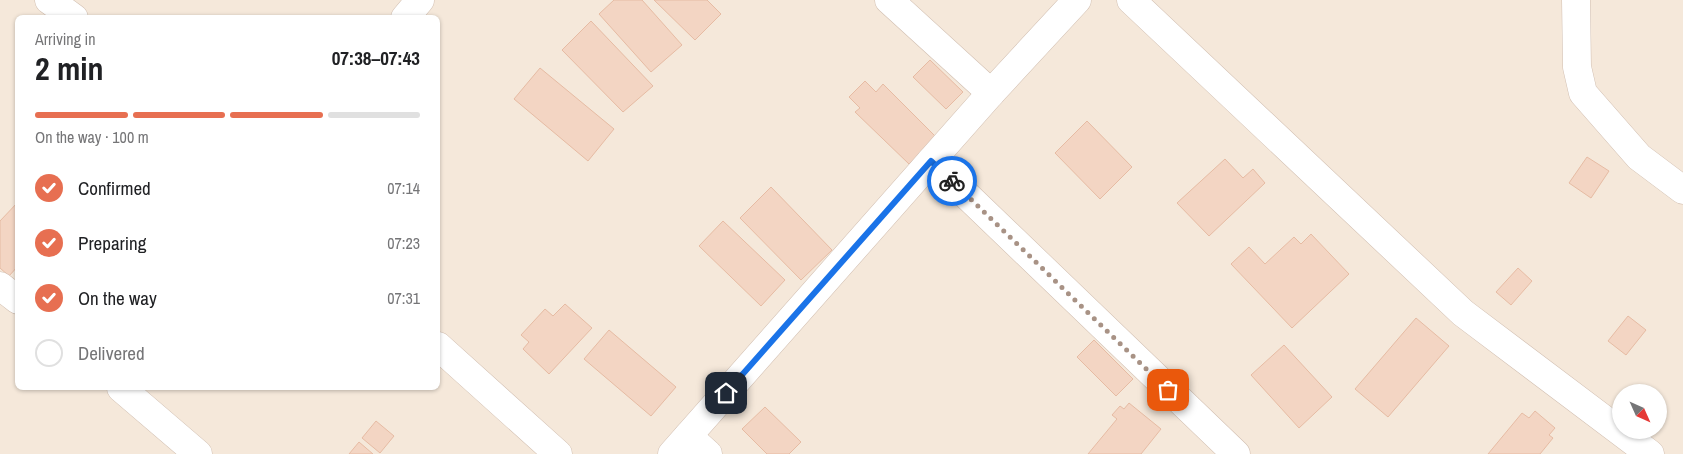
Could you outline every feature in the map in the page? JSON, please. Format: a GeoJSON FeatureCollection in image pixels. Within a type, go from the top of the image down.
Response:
{"type":"FeatureCollection","features":[{"type":"Feature","properties":{"kind":"street"},"geometry":{"type":"LineString","coordinates":[[48,0],[70,15]]}},
{"type":"Feature","properties":{"kind":"street"},"geometry":{"type":"LineString","coordinates":[[408,15],[420,0]]}},
{"type":"Feature","properties":{"kind":"street"},"geometry":{"type":"LineString","coordinates":[[889,0],[991,93]]}},
{"type":"Feature","properties":{"kind":"street"},"geometry":{"type":"LineString","coordinates":[[708,454],[680,445],[991,93],[1077,0]]}},
{"type":"Feature","properties":{"kind":"street"},"geometry":{"type":"LineString","coordinates":[[1131,0],[1463,313],[1650,454]]}},
{"type":"Feature","properties":{"kind":"street"},"geometry":{"type":"LineString","coordinates":[[1576,0],[1577,67],[1583,93],[1639,157],[1683,190]]}},
{"type":"Feature","properties":{"kind":"street"},"geometry":{"type":"LineString","coordinates":[[931,161],[1236,454]]}},
{"type":"Feature","properties":{"kind":"street"},"geometry":{"type":"LineString","coordinates":[[0,286],[15,298]]}},
{"type":"Feature","properties":{"kind":"street"},"geometry":{"type":"LineString","coordinates":[[440,348],[558,454]]}},
{"type":"Feature","properties":{"kind":"street"},"geometry":{"type":"LineString","coordinates":[[124,390],[198,454]]}},
{"type":"Feature","properties":{"kind":"shaded area"},"geometry":{"type":"Polygon","coordinates":[[[0,0],[1683,0],[1683,454],[0,454],[0,0]]]}},
{"type":"Feature","properties":{"kind":"building"},"geometry":{"type":"Polygon","coordinates":[[[614,0],[642,0],[682,45],[651,72],[599,14],[614,0]]]}},
{"type":"Feature","properties":{"kind":"building"},"geometry":{"type":"Polygon","coordinates":[[[654,0],[707,0],[721,14],[695,40],[654,0]]]}},
{"type":"Feature","properties":{"kind":"building"},"geometry":{"type":"Polygon","coordinates":[[[591,21],[653,86],[623,112],[562,50],[591,21]]]}},
{"type":"Feature","properties":{"kind":"building"},"geometry":{"type":"Polygon","coordinates":[[[930,60],[963,92],[946,109],[913,77],[930,60]]]}},
{"type":"Feature","properties":{"kind":"building"},"geometry":{"type":"Polygon","coordinates":[[[540,68],[614,129],[588,161],[514,99],[540,68]]]}},
{"type":"Feature","properties":{"kind":"building"},"geometry":{"type":"Polygon","coordinates":[[[865,81],[876,92],[883,84],[936,137],[909,164],[855,112],[860,108],[849,97],[865,81]]]}},
{"type":"Feature","properties":{"kind":"building"},"geometry":{"type":"Polygon","coordinates":[[[1087,121],[1132,167],[1100,199],[1055,153],[1087,121]]]}},
{"type":"Feature","properties":{"kind":"building"},"geometry":{"type":"Polygon","coordinates":[[[1587,157],[1609,171],[1591,198],[1569,183],[1587,157]]]}},
{"type":"Feature","properties":{"kind":"building"},"geometry":{"type":"Polygon","coordinates":[[[1225,159],[1243,178],[1253,169],[1265,183],[1209,236],[1177,203],[1225,159]]]}},
{"type":"Feature","properties":{"kind":"building"},"geometry":{"type":"Polygon","coordinates":[[[771,187],[832,250],[801,280],[740,218],[771,187]]]}},
{"type":"Feature","properties":{"kind":"building"},"geometry":{"type":"Polygon","coordinates":[[[15,205],[15,269],[9,276],[0,268],[0,221],[15,205]]]}},
{"type":"Feature","properties":{"kind":"building"},"geometry":{"type":"Polygon","coordinates":[[[723,221],[785,280],[761,306],[699,246],[723,221]]]}},
{"type":"Feature","properties":{"kind":"building"},"geometry":{"type":"Polygon","coordinates":[[[1311,234],[1349,274],[1292,328],[1231,264],[1249,247],[1265,264],[1294,237],[1301,244],[1311,234]]]}},
{"type":"Feature","properties":{"kind":"building"},"geometry":{"type":"Polygon","coordinates":[[[1518,268],[1532,281],[1511,305],[1496,292],[1518,268]]]}},
{"type":"Feature","properties":{"kind":"building"},"geometry":{"type":"Polygon","coordinates":[[[565,304],[592,328],[549,374],[523,349],[529,342],[521,335],[545,309],[553,316],[565,304]]]}},
{"type":"Feature","properties":{"kind":"building"},"geometry":{"type":"Polygon","coordinates":[[[1628,316],[1646,330],[1626,355],[1608,341],[1628,316]]]}},
{"type":"Feature","properties":{"kind":"building"},"geometry":{"type":"Polygon","coordinates":[[[1416,318],[1449,346],[1388,417],[1355,389],[1416,318]]]}},
{"type":"Feature","properties":{"kind":"building"},"geometry":{"type":"Polygon","coordinates":[[[609,330],[676,387],[651,416],[584,359],[609,330]]]}},
{"type":"Feature","properties":{"kind":"building"},"geometry":{"type":"Polygon","coordinates":[[[1094,340],[1133,379],[1116,396],[1077,357],[1094,340]]]}},
{"type":"Feature","properties":{"kind":"building"},"geometry":{"type":"Polygon","coordinates":[[[1284,345],[1332,397],[1299,428],[1251,375],[1284,345]]]}},
{"type":"Feature","properties":{"kind":"building"},"geometry":{"type":"Polygon","coordinates":[[[1129,403],[1161,429],[1141,454],[1088,454],[1117,419],[1112,415],[1120,406],[1124,409],[1129,403]]]}},
{"type":"Feature","properties":{"kind":"building"},"geometry":{"type":"Polygon","coordinates":[[[765,407],[801,442],[789,454],[767,454],[742,429],[765,407]]]}},
{"type":"Feature","properties":{"kind":"building"},"geometry":{"type":"Polygon","coordinates":[[[1535,411],[1555,428],[1549,435],[1553,438],[1540,454],[1488,454],[1522,413],[1529,418],[1535,411]]]}},
{"type":"Feature","properties":{"kind":"building"},"geometry":{"type":"Polygon","coordinates":[[[376,421],[394,436],[380,453],[362,438],[376,421]]]}},
{"type":"Feature","properties":{"kind":"building"},"geometry":{"type":"Polygon","coordinates":[[[359,442],[373,454],[349,454],[359,442]]]}},
{"type":"Feature","properties":{"kind":"way so far"},"geometry":{"type":"LineString","coordinates":[[952,181],[1168,390]]}},
{"type":"Feature","properties":{"kind":"route"},"geometry":{"type":"LineString","coordinates":[[726,393],[931,161],[952,181]]}}]}
